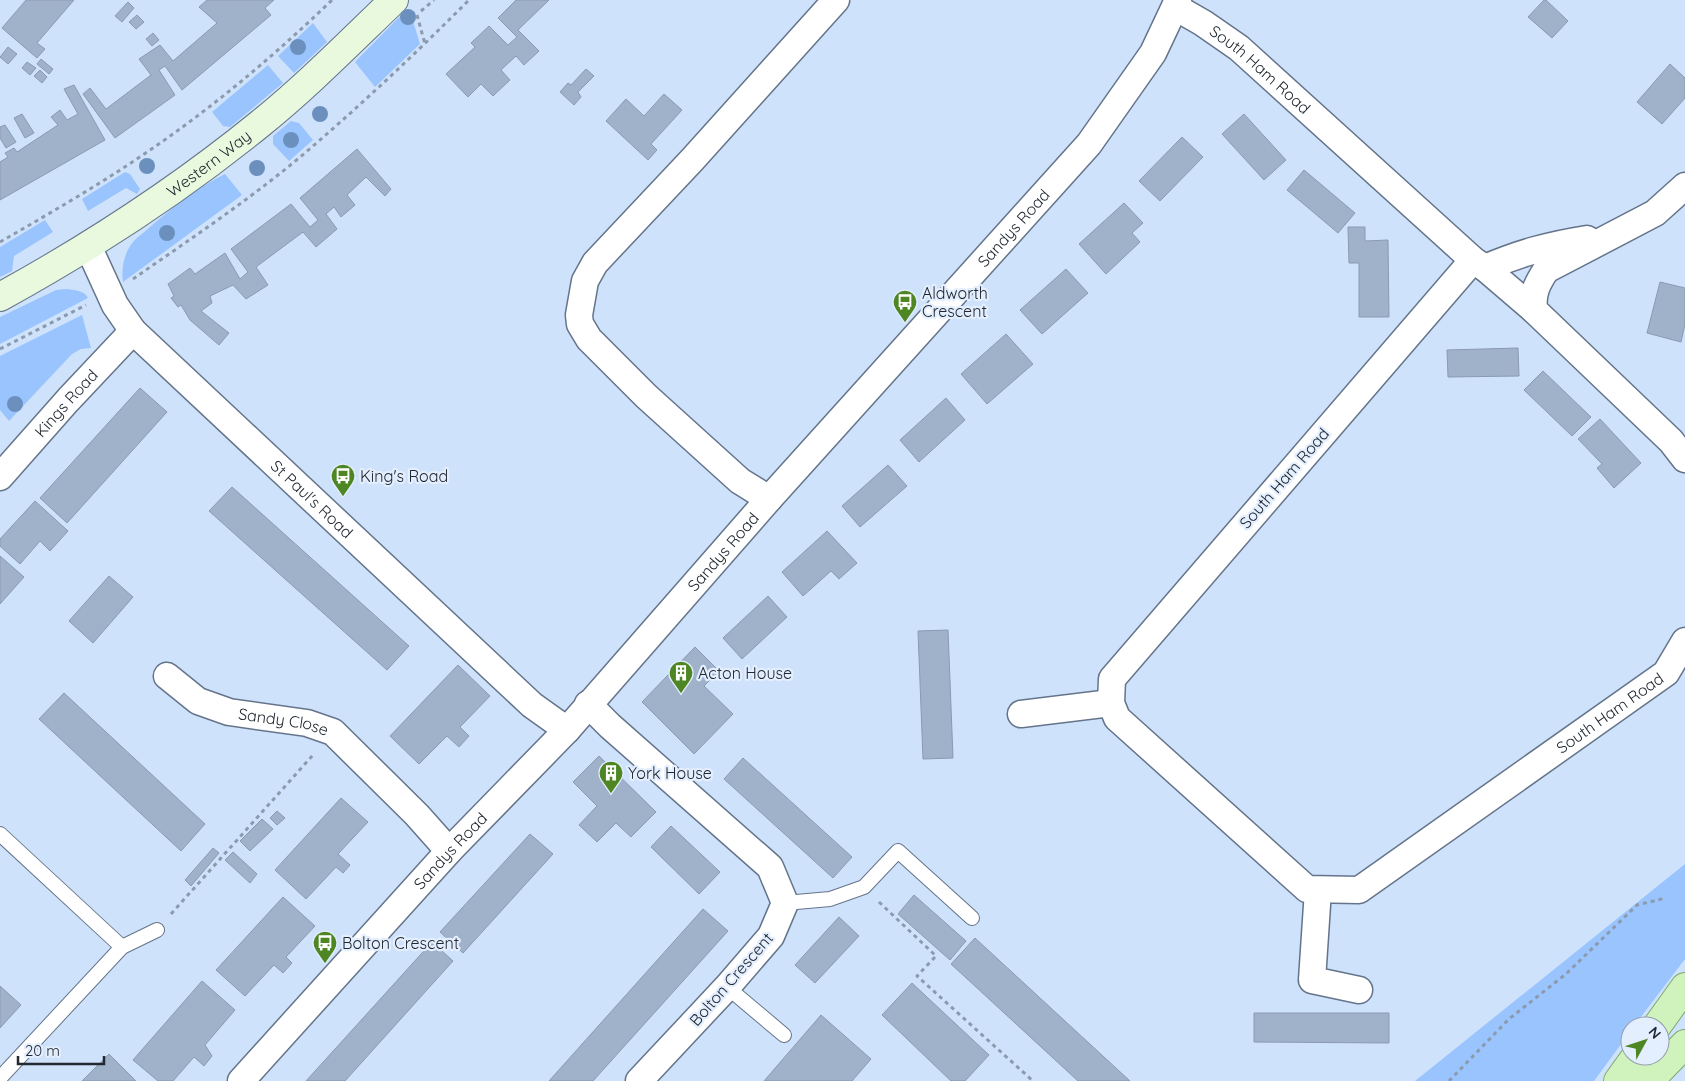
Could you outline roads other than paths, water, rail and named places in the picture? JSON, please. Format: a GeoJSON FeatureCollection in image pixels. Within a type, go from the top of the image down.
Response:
{"type":"FeatureCollection","features":[{"type":"Feature","properties":{"kind":"main road"},"geometry":{"type":"LineString","coordinates":[[1664,1016],[1685,987]]}},
{"type":"Feature","properties":{"kind":"main road"},"geometry":{"type":"LineString","coordinates":[[1648,1081],[1685,1044]]}},
{"type":"Feature","properties":{"kind":"main road"},"geometry":{"type":"LineString","coordinates":[[1618,1081],[1629,1066]]}},
{"type":"Feature","properties":{"kind":"street","name":"Western Way"},"geometry":{"type":"LineString","coordinates":[[0,297],[88,246],[202,169],[262,123],[308,83],[394,0]]}},
{"type":"Feature","properties":{"kind":"street"},"geometry":{"type":"LineString","coordinates":[[769,499],[740,481],[646,396],[588,339],[580,324],[579,315],[585,281],[595,262],[685,167],[836,0]]}},
{"type":"Feature","properties":{"kind":"street","name":"Sandys Road"},"geometry":{"type":"LineString","coordinates":[[241,1081],[449,851],[567,730],[769,499],[1089,144],[1153,52],[1176,4]]}},
{"type":"Feature","properties":{"kind":"street","name":"South Ham Road"},"geometry":{"type":"LineString","coordinates":[[1176,4],[1239,48],[1479,264],[1534,310],[1671,441],[1685,460]]}},
{"type":"Feature","properties":{"kind":"street","name":"South Ham Road"},"geometry":{"type":"LineString","coordinates":[[1534,310],[1532,299],[1535,286],[1546,270],[1655,214],[1685,186]]}},
{"type":"Feature","properties":{"kind":"street","name":"South Ham Road"},"geometry":{"type":"LineString","coordinates":[[1612,235],[1562,242],[1479,264],[1112,678],[1111,703],[1117,718],[1124,725],[1307,889],[1359,890],[1666,673],[1685,641]]}},
{"type":"Feature","properties":{"kind":"street","name":"St Paul's Road"},"geometry":{"type":"LineString","coordinates":[[88,246],[110,295],[133,331],[525,698],[567,730]]}},
{"type":"Feature","properties":{"kind":"street","name":"Kings Road"},"geometry":{"type":"LineString","coordinates":[[0,477],[68,400],[133,331]]}},
{"type":"Feature","properties":{"kind":"street","name":"Sandy Close"},"geometry":{"type":"LineString","coordinates":[[167,676],[198,701],[229,712],[307,723],[333,732],[417,815],[449,851]]}},
{"type":"Feature","properties":{"kind":"street"},"geometry":{"type":"LineString","coordinates":[[1021,714],[1111,703]]}},
{"type":"Feature","properties":{"kind":"street"},"geometry":{"type":"LineString","coordinates":[[588,704],[610,726],[770,867],[785,902]]}},
{"type":"Feature","properties":{"kind":"street"},"geometry":{"type":"LineString","coordinates":[[1318,890],[1312,980],[1359,990]]}},
{"type":"Feature","properties":{"kind":"street","name":"Bolton Crescent"},"geometry":{"type":"LineString","coordinates":[[639,1081],[727,987],[771,936],[785,902]]}},
{"type":"Feature","properties":{"kind":"lane"},"geometry":{"type":"LineString","coordinates":[[0,834],[122,947]]}},
{"type":"Feature","properties":{"kind":"lane"},"geometry":{"type":"LineString","coordinates":[[785,902],[830,899],[864,887],[898,852],[972,918]]}},
{"type":"Feature","properties":{"kind":"lane"},"geometry":{"type":"LineString","coordinates":[[0,1078],[122,947],[157,930]]}},
{"type":"Feature","properties":{"kind":"lane"},"geometry":{"type":"LineString","coordinates":[[727,987],[784,1035]]}},
{"type":"Feature","properties":{"kind":"place","name":"Aldworth Crescent"},"geometry":{"type":"Point","coordinates":[905,323]}},
{"type":"Feature","properties":{"kind":"place","name":"King's Road"},"geometry":{"type":"Point","coordinates":[343,497]}},
{"type":"Feature","properties":{"kind":"place","name":"Acton House"},"geometry":{"type":"Point","coordinates":[681,694]}},
{"type":"Feature","properties":{"kind":"place","name":"York House"},"geometry":{"type":"Point","coordinates":[611,794]}},
{"type":"Feature","properties":{"kind":"place","name":"Bolton Crescent"},"geometry":{"type":"Point","coordinates":[325,964]}}]}
